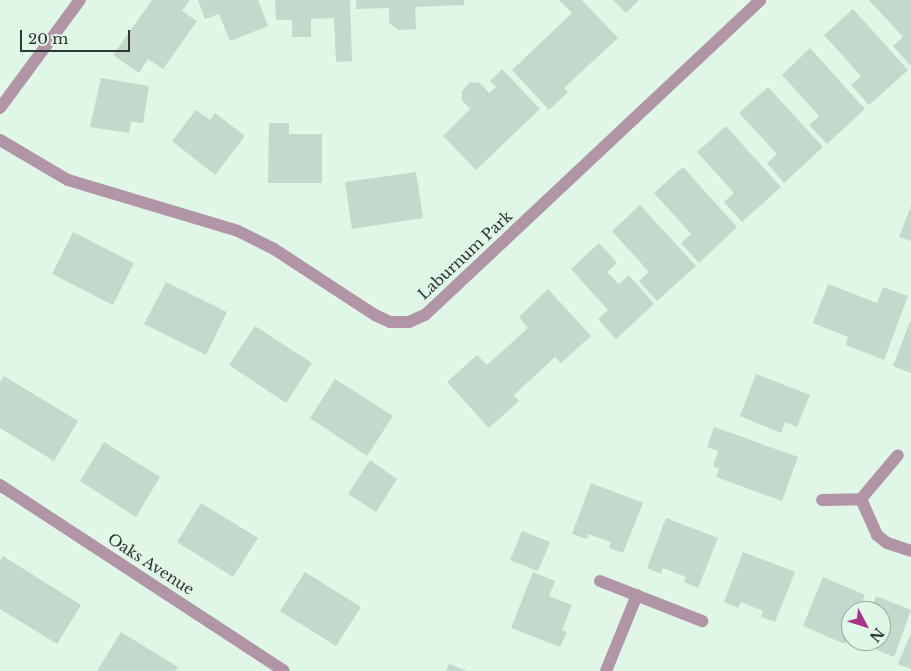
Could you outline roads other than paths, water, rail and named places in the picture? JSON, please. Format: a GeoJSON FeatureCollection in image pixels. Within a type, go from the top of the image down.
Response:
{"type":"FeatureCollection","features":[{"type":"Feature","properties":{"kind":"street"},"geometry":{"type":"LineString","coordinates":[[0,108],[80,0]]}},
{"type":"Feature","properties":{"kind":"street","name":"Laburnum Park"},"geometry":{"type":"LineString","coordinates":[[0,140],[68,180],[238,231],[274,249],[390,322],[409,322],[425,315],[760,0]]}},
{"type":"Feature","properties":{"kind":"street"},"geometry":{"type":"LineString","coordinates":[[822,500],[861,499],[898,455]]}},
{"type":"Feature","properties":{"kind":"street","name":"Oaks Avenue"},"geometry":{"type":"LineString","coordinates":[[0,485],[284,671]]}},
{"type":"Feature","properties":{"kind":"street"},"geometry":{"type":"LineString","coordinates":[[861,499],[877,535],[887,543],[911,551]]}},
{"type":"Feature","properties":{"kind":"street"},"geometry":{"type":"LineString","coordinates":[[600,580],[702,621]]}},
{"type":"Feature","properties":{"kind":"street"},"geometry":{"type":"LineString","coordinates":[[606,671],[637,595]]}}]}
